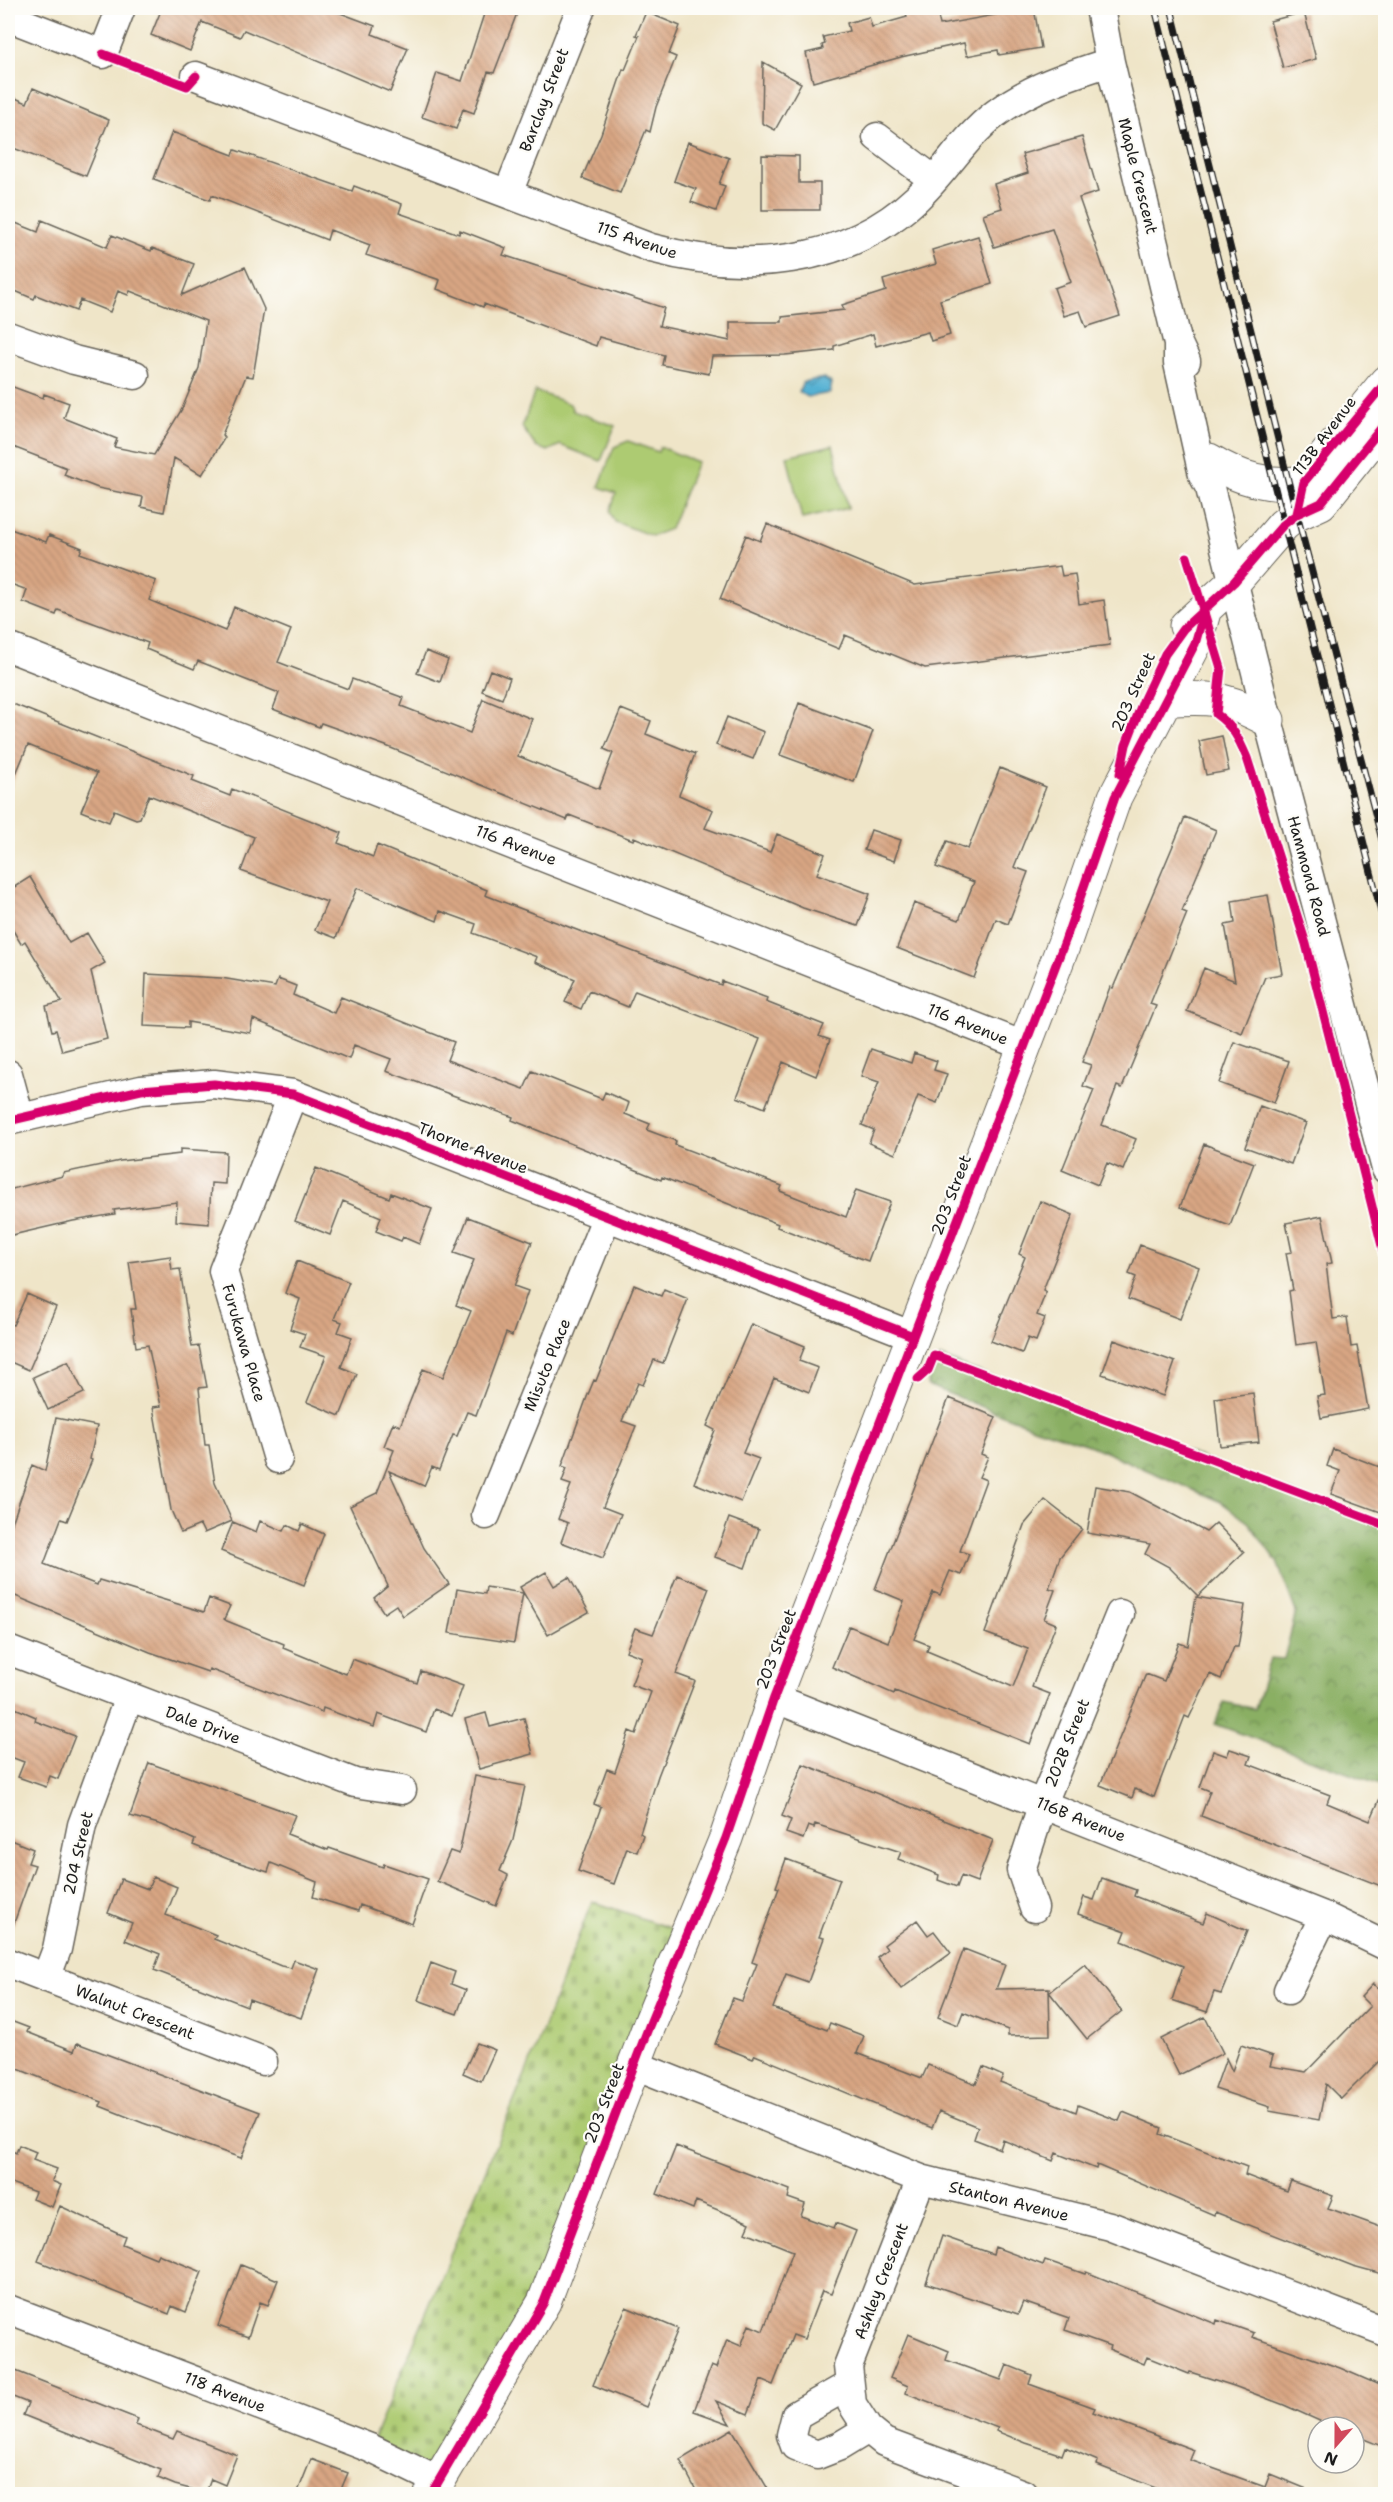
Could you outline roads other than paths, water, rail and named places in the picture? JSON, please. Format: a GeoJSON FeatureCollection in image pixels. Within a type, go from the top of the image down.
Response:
{"type":"FeatureCollection","features":[{"type":"Feature","properties":{"kind":"main road","name":"113B Avenue"},"geometry":{"type":"LineString","coordinates":[[1297,514],[1304,482],[1386,382]]}},
{"type":"Feature","properties":{"kind":"main road"},"geometry":{"type":"LineString","coordinates":[[1234,582],[1283,525],[1297,514],[1321,503],[1386,423]]}},
{"type":"Feature","properties":{"kind":"main road"},"geometry":{"type":"LineString","coordinates":[[1210,474],[1275,485],[1304,482]]}},
{"type":"Feature","properties":{"kind":"main road","name":"203 Street"},"geometry":{"type":"LineString","coordinates":[[435,2488],[544,2302],[635,2065],[726,1838],[774,1698],[1065,941],[1115,797],[1126,745],[1143,700],[1165,654],[1183,629],[1234,582]]}},
{"type":"Feature","properties":{"kind":"main road","name":"203 Street"},"geometry":{"type":"LineString","coordinates":[[1115,797],[1195,644],[1204,612]]}},
{"type":"Feature","properties":{"kind":"main road"},"geometry":{"type":"LineString","coordinates":[[1164,700],[1218,699],[1236,703],[1268,720]]}},
{"type":"Feature","properties":{"kind":"street"},"geometry":{"type":"LineString","coordinates":[[8,17],[103,54],[121,8]]}},
{"type":"Feature","properties":{"kind":"street","name":"Barclay Street"},"geometry":{"type":"LineString","coordinates":[[508,193],[581,8]]}},
{"type":"Feature","properties":{"kind":"street","name":"Maple Crescent"},"geometry":{"type":"LineString","coordinates":[[1100,8],[1110,62],[1178,344],[1187,362],[1234,582]]}},
{"type":"Feature","properties":{"kind":"street","name":"115 Avenue"},"geometry":{"type":"LineString","coordinates":[[196,75],[651,248],[679,256],[773,262],[826,252],[892,219],[934,180],[976,130],[1016,100],[1038,87],[1110,62]]}},
{"type":"Feature","properties":{"kind":"street"},"geometry":{"type":"LineString","coordinates":[[877,137],[934,180]]}},
{"type":"Feature","properties":{"kind":"street"},"geometry":{"type":"LineString","coordinates":[[8,336],[74,360],[135,375]]}},
{"type":"Feature","properties":{"kind":"street","name":"Hammond Road"},"geometry":{"type":"LineString","coordinates":[[1234,582],[1386,1169]]}},
{"type":"Feature","properties":{"kind":"street","name":"116 Avenue"},"geometry":{"type":"LineString","coordinates":[[8,646],[1024,1046]]}},
{"type":"Feature","properties":{"kind":"street"},"geometry":{"type":"LineString","coordinates":[[8,1074],[14,1120]]}},
{"type":"Feature","properties":{"kind":"street","name":"Thorne Avenue"},"geometry":{"type":"LineString","coordinates":[[14,1120],[141,1090],[214,1084],[293,1094],[913,1336]]}},
{"type":"Feature","properties":{"kind":"street","name":"Furukawa Place"},"geometry":{"type":"LineString","coordinates":[[278,1459],[223,1271],[293,1094]]}},
{"type":"Feature","properties":{"kind":"street","name":"Misuto Place"},"geometry":{"type":"LineString","coordinates":[[486,1515],[607,1216]]}},
{"type":"Feature","properties":{"kind":"street","name":"202B Street"},"geometry":{"type":"LineString","coordinates":[[1034,1908],[1021,1870],[1043,1803],[1120,1614]]}},
{"type":"Feature","properties":{"kind":"street","name":"Dale Drive"},"geometry":{"type":"LineString","coordinates":[[8,1650],[356,1783],[402,1790]]}},
{"type":"Feature","properties":{"kind":"street","name":"204 Street"},"geometry":{"type":"LineString","coordinates":[[46,1978],[57,1949],[82,1825],[129,1697]]}},
{"type":"Feature","properties":{"kind":"street","name":"116B Avenue"},"geometry":{"type":"LineString","coordinates":[[774,1698],[1324,1916],[1386,1946]]}},
{"type":"Feature","properties":{"kind":"street"},"geometry":{"type":"LineString","coordinates":[[1288,1990],[1324,1916]]}},
{"type":"Feature","properties":{"kind":"street","name":"Walnut Crescent"},"geometry":{"type":"LineString","coordinates":[[8,1963],[263,2061]]}},
{"type":"Feature","properties":{"kind":"street","name":"Stanton Avenue"},"geometry":{"type":"LineString","coordinates":[[635,2065],[921,2179],[1110,2226],[1386,2332]]}},
{"type":"Feature","properties":{"kind":"street","name":"Ashley Crescent"},"geometry":{"type":"LineString","coordinates":[[921,2179],[848,2366],[852,2404],[868,2429],[884,2442],[1023,2494]]}},
{"type":"Feature","properties":{"kind":"street","name":"118 Avenue"},"geometry":{"type":"LineString","coordinates":[[8,2308],[370,2448],[435,2488]]}},
{"type":"Feature","properties":{"kind":"street"},"geometry":{"type":"LineString","coordinates":[[849,2385],[796,2415],[791,2435],[795,2446],[817,2455],[840,2446],[868,2429]]}},
{"type":"Feature","properties":{"kind":"water"},"geometry":{"type":"Polygon","coordinates":[[[824,378],[832,383],[830,393],[807,397],[799,392],[803,382],[824,378]]]}},
{"type":"Feature","properties":{"kind":"railway"},"geometry":{"type":"LineString","coordinates":[[1155,8],[1386,932]]}},
{"type":"Feature","properties":{"kind":"railway"},"geometry":{"type":"LineString","coordinates":[[1171,8],[1289,484],[1386,855]]}}]}
